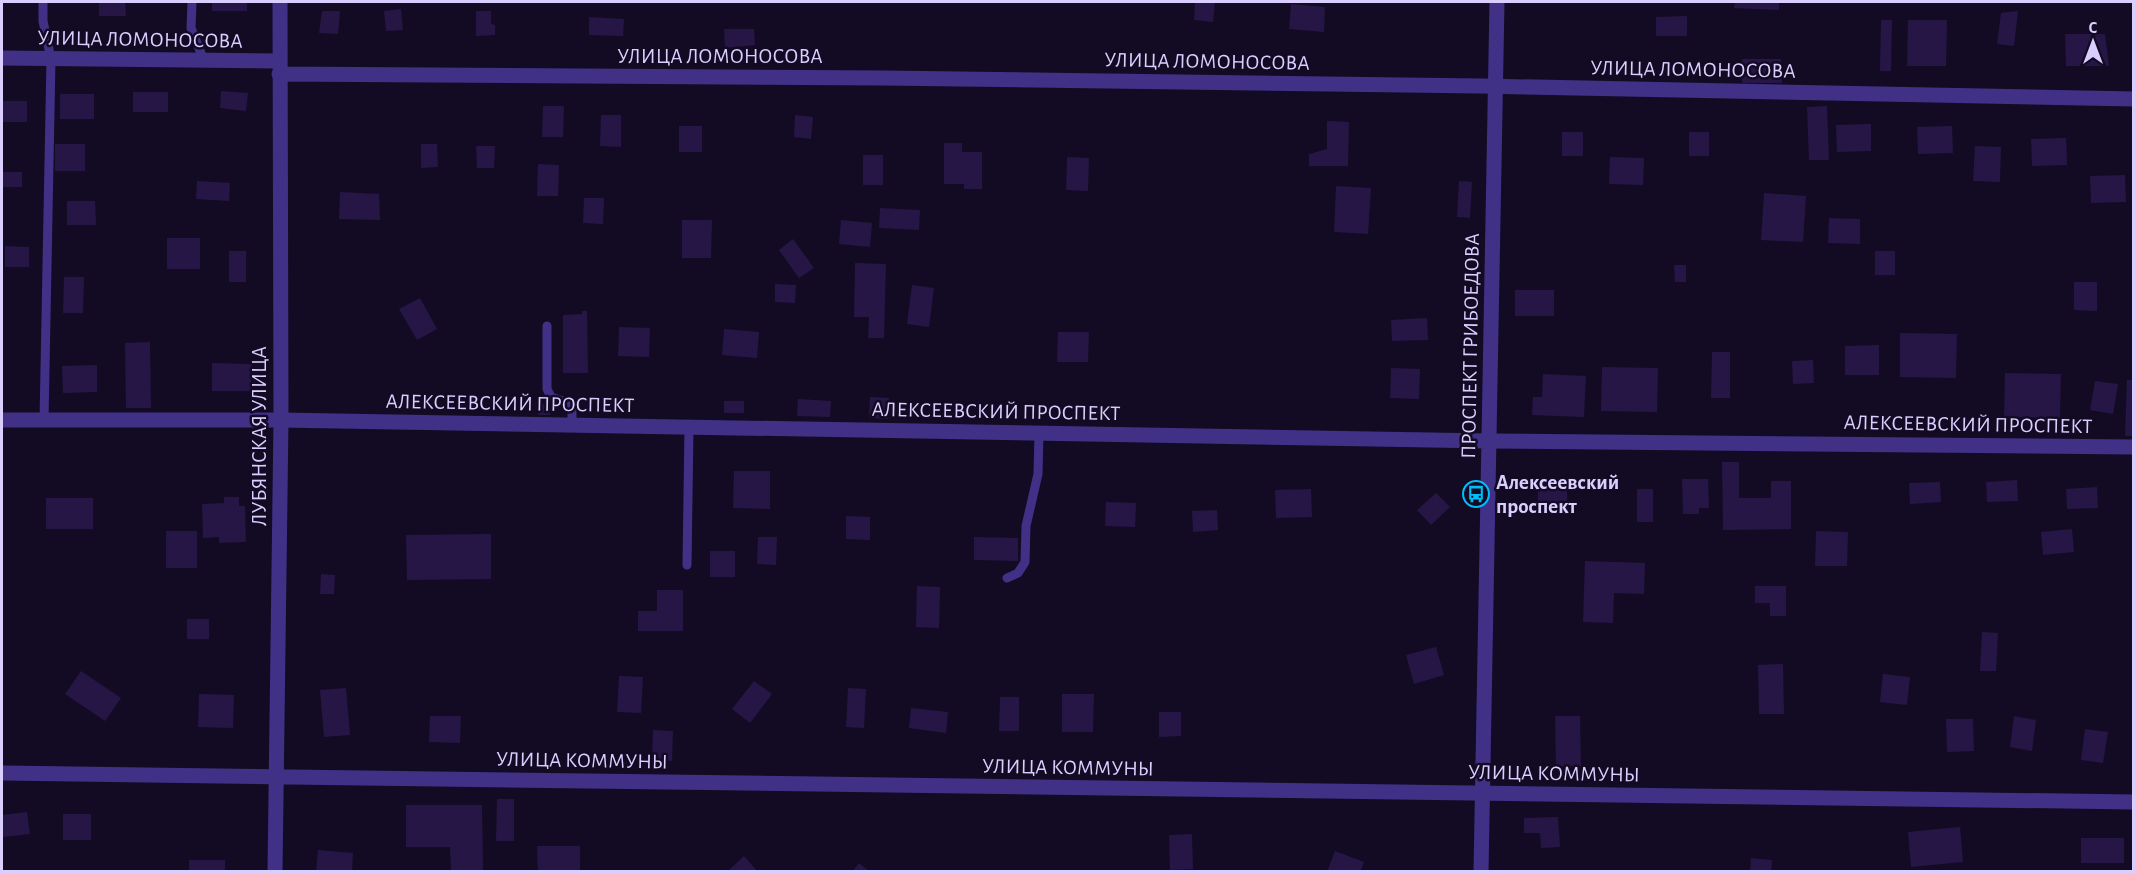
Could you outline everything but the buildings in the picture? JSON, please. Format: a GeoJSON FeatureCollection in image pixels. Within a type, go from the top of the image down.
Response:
{"type":"FeatureCollection","features":[{"type":"Feature","properties":{"kind":"street","name":"ЛУБЯНСКАЯ УЛИЦА"},"geometry":{"type":"LineString","coordinates":[[275,872],[281,420],[280,2]]}},
{"type":"Feature","properties":{"kind":"street","name":"ПРОСПЕКТ ГРИБОЕДОВА"},"geometry":{"type":"LineString","coordinates":[[1481,872],[1497,2]]}},
{"type":"Feature","properties":{"kind":"street","name":"УЛИЦА ЛОМОНОСОВА"},"geometry":{"type":"LineString","coordinates":[[2,58],[204,61],[279,68],[2133,99]]}},
{"type":"Feature","properties":{"kind":"street","name":"АЛЕКСЕЕВСКИЙ ПРОСПЕКТ"},"geometry":{"type":"LineString","coordinates":[[2,420],[281,420],[1489,441],[2133,447]]}},
{"type":"Feature","properties":{"kind":"street","name":"УЛИЦА КОММУНЫ"},"geometry":{"type":"LineString","coordinates":[[2,773],[2133,802]]}},
{"type":"Feature","properties":{"kind":"lane"},"geometry":{"type":"LineString","coordinates":[[43,2],[43,21],[51,59],[44,421]]}},
{"type":"Feature","properties":{"kind":"lane"},"geometry":{"type":"LineString","coordinates":[[192,2],[191,28],[204,61]]}},
{"type":"Feature","properties":{"kind":"lane"},"geometry":{"type":"LineString","coordinates":[[547,326],[547,389],[551,397],[568,403],[572,410],[572,425]]}},
{"type":"Feature","properties":{"kind":"lane"},"geometry":{"type":"LineString","coordinates":[[687,566],[689,427]]}},
{"type":"Feature","properties":{"kind":"lane"},"geometry":{"type":"LineString","coordinates":[[1007,578],[1018,573],[1025,562],[1026,526],[1038,474],[1039,433]]}},
{"type":"Feature","properties":{"kind":"place","name":"Алексеевский проспект"},"geometry":{"type":"Point","coordinates":[1476,494]}}]}
